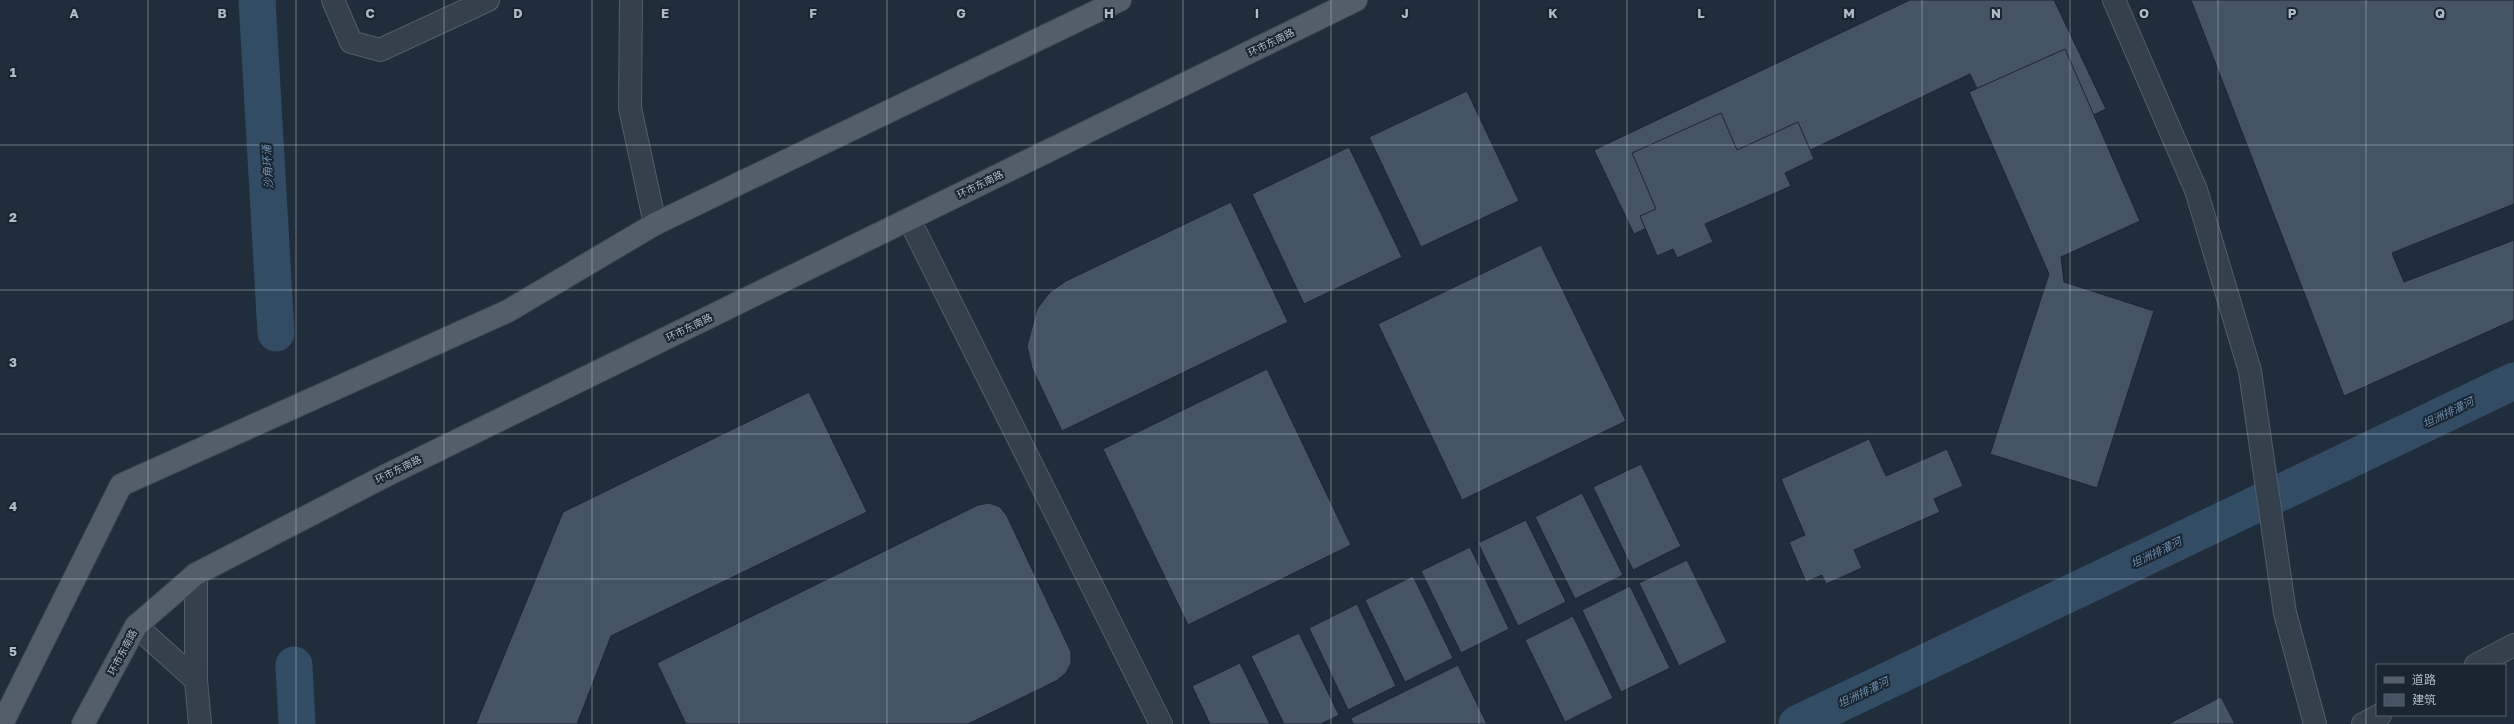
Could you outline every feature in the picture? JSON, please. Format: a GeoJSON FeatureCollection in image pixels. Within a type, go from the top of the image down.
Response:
{"type":"FeatureCollection","features":[{"type":"Feature","properties":{"kind":"main road"},"geometry":{"type":"LineString","coordinates":[[2,724],[121,485],[190,456],[508,311],[655,224],[1120,0]]}},
{"type":"Feature","properties":{"kind":"main road","name":"环市东南路"},"geometry":{"type":"LineString","coordinates":[[84,724],[136,626],[196,574],[387,475],[1356,0]]}},
{"type":"Feature","properties":{"kind":"street"},"geometry":{"type":"LineString","coordinates":[[333,0],[351,42],[380,50],[488,0]]}},
{"type":"Feature","properties":{"kind":"street"},"geometry":{"type":"LineString","coordinates":[[631,0],[630,108],[655,224]]}},
{"type":"Feature","properties":{"kind":"street"},"geometry":{"type":"LineString","coordinates":[[2114,0],[2196,190],[2250,372],[2285,613],[2315,724]]}},
{"type":"Feature","properties":{"kind":"street"},"geometry":{"type":"LineString","coordinates":[[909,219],[1160,724]]}},
{"type":"Feature","properties":{"kind":"street"},"geometry":{"type":"LineString","coordinates":[[196,574],[196,680],[200,724]]}},
{"type":"Feature","properties":{"kind":"street"},"geometry":{"type":"LineString","coordinates":[[136,626],[196,680]]}},
{"type":"Feature","properties":{"kind":"street"},"geometry":{"type":"LineString","coordinates":[[2478,664],[2514,645]]}},
{"type":"Feature","properties":{"kind":"street"},"geometry":{"type":"LineString","coordinates":[[2363,724],[2378,716]]}},
{"type":"Feature","properties":{"kind":"building"},"geometry":{"type":"Polygon","coordinates":[[[1910,0],[2054,0],[2106,109],[2009,155],[1970,74],[1634,234],[1594,150],[1910,0]]]}},
{"type":"Feature","properties":{"kind":"building"},"geometry":{"type":"Polygon","coordinates":[[[2191,0],[2514,0],[2514,204],[2392,253],[2404,282],[2514,240],[2514,320],[2344,396],[2191,0]]]}},
{"type":"Feature","properties":{"kind":"building"},"geometry":{"type":"Polygon","coordinates":[[[2065,49],[2140,221],[2061,257],[2064,282],[2154,311],[2097,488],[1990,454],[2049,274],[1969,92],[2065,49]]]}},
{"type":"Feature","properties":{"kind":"building"},"geometry":{"type":"Polygon","coordinates":[[[1467,91],[1519,201],[1421,247],[1369,137],[1467,91]]]}},
{"type":"Feature","properties":{"kind":"building"},"geometry":{"type":"Polygon","coordinates":[[[1721,113],[1737,150],[1798,122],[1814,159],[1785,173],[1791,186],[1705,224],[1713,242],[1677,258],[1673,249],[1657,256],[1640,216],[1656,209],[1632,153],[1721,113]]]}},
{"type":"Feature","properties":{"kind":"building"},"geometry":{"type":"Polygon","coordinates":[[[1349,147],[1402,257],[1304,304],[1252,194],[1349,147]]]}},
{"type":"Feature","properties":{"kind":"building"},"geometry":{"type":"Polygon","coordinates":[[[1231,202],[1288,322],[1062,431],[1032,368],[1027,346],[1037,309],[1050,292],[1066,281],[1231,202]]]}},
{"type":"Feature","properties":{"kind":"building"},"geometry":{"type":"Polygon","coordinates":[[[1541,245],[1626,421],[1462,500],[1378,324],[1541,245]]]}},
{"type":"Feature","properties":{"kind":"building"},"geometry":{"type":"Polygon","coordinates":[[[1267,369],[1351,545],[1188,625],[1103,449],[1267,369]]]}},
{"type":"Feature","properties":{"kind":"building"},"geometry":{"type":"Polygon","coordinates":[[[809,392],[867,512],[611,636],[577,724],[476,724],[563,512],[809,392]]]}},
{"type":"Feature","properties":{"kind":"building"},"geometry":{"type":"Polygon","coordinates":[[[1869,439],[1886,476],[1947,449],[1963,486],[1934,499],[1940,512],[1854,550],[1862,568],[1826,584],[1822,575],[1806,582],[1789,542],[1805,535],[1781,479],[1869,439]]]}},
{"type":"Feature","properties":{"kind":"building"},"geometry":{"type":"Polygon","coordinates":[[[1641,464],[1681,546],[1633,570],[1593,487],[1641,464]]]}},
{"type":"Feature","properties":{"kind":"building"},"geometry":{"type":"Polygon","coordinates":[[[1582,493],[1623,575],[1575,599],[1535,517],[1582,493]]]}},
{"type":"Feature","properties":{"kind":"building"},"geometry":{"type":"Polygon","coordinates":[[[989,503],[1000,507],[1007,516],[1071,652],[1071,663],[1066,673],[1056,681],[968,724],[686,724],[657,663],[978,505],[989,503]]]}},
{"type":"Feature","properties":{"kind":"building"},"geometry":{"type":"Polygon","coordinates":[[[1526,520],[1566,602],[1518,626],[1478,543],[1526,520]]]}},
{"type":"Feature","properties":{"kind":"building"},"geometry":{"type":"Polygon","coordinates":[[[1470,547],[1509,629],[1461,653],[1421,571],[1470,547]]]}},
{"type":"Feature","properties":{"kind":"building"},"geometry":{"type":"Polygon","coordinates":[[[1687,560],[1727,642],[1679,666],[1639,583],[1687,560]]]}},
{"type":"Feature","properties":{"kind":"building"},"geometry":{"type":"Polygon","coordinates":[[[1413,576],[1453,658],[1405,682],[1365,600],[1413,576]]]}},
{"type":"Feature","properties":{"kind":"building"},"geometry":{"type":"Polygon","coordinates":[[[1630,586],[1670,668],[1621,692],[1582,610],[1630,586]]]}},
{"type":"Feature","properties":{"kind":"building"},"geometry":{"type":"Polygon","coordinates":[[[1357,604],[1396,686],[1348,710],[1309,628],[1357,604]]]}},
{"type":"Feature","properties":{"kind":"building"},"geometry":{"type":"Polygon","coordinates":[[[1573,616],[1613,698],[1565,722],[1525,640],[1573,616]]]}},
{"type":"Feature","properties":{"kind":"building"},"geometry":{"type":"Polygon","coordinates":[[[1299,633],[1339,715],[1321,724],[1284,724],[1251,656],[1299,633]]]}},
{"type":"Feature","properties":{"kind":"building"},"geometry":{"type":"Polygon","coordinates":[[[1240,663],[1270,724],[1210,724],[1192,686],[1240,663]]]}},
{"type":"Feature","properties":{"kind":"building"},"geometry":{"type":"Polygon","coordinates":[[[1458,665],[1487,724],[1353,724],[1351,718],[1458,665]]]}},
{"type":"Feature","properties":{"kind":"building"},"geometry":{"type":"Polygon","coordinates":[[[2221,697],[2235,724],[2168,724],[2221,697]]]}},
{"type":"Feature","properties":{"kind":"waterway","name":"沙角环涌"},"geometry":{"type":"LineString","coordinates":[[257,0],[276,333]]}},
{"type":"Feature","properties":{"kind":"waterway","name":"坦洲排灌河"},"geometry":{"type":"LineString","coordinates":[[1797,724],[2514,381]]}},
{"type":"Feature","properties":{"kind":"waterway","name":"沙角环涌"},"geometry":{"type":"LineString","coordinates":[[294,665],[297,724]]}}]}
